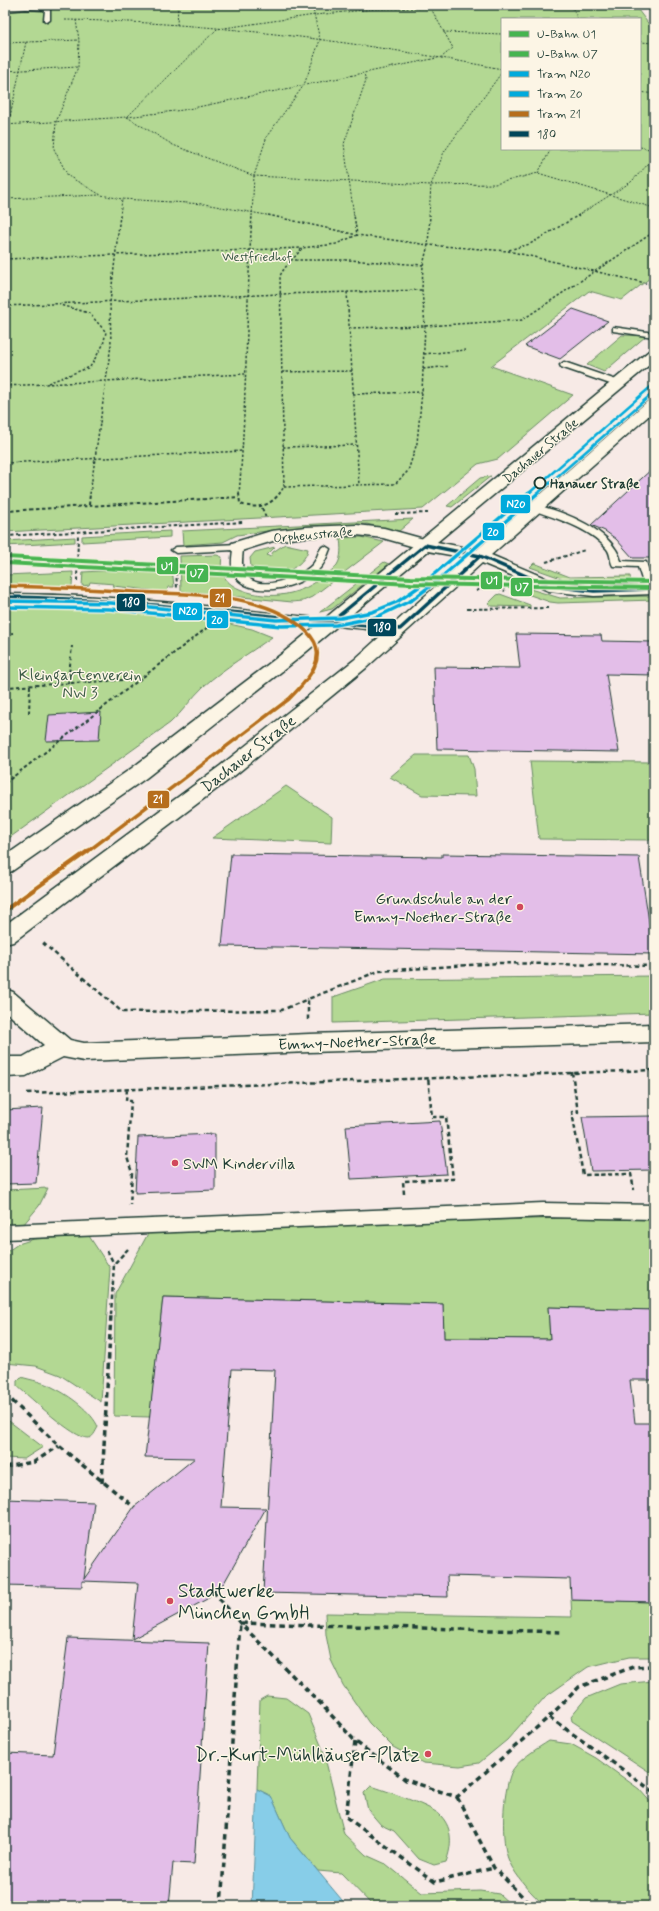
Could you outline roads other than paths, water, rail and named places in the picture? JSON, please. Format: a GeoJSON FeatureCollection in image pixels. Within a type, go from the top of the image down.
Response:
{"type":"FeatureCollection","features":[{"type":"Feature","properties":{"kind":"main road","name":"Dachauer Straße"},"geometry":{"type":"LineString","coordinates":[[5,866],[140,773],[330,623],[654,354]]}},
{"type":"Feature","properties":{"kind":"main road","name":"Dachauer Straße"},"geometry":{"type":"LineString","coordinates":[[5,936],[226,771],[360,664],[654,403]]}},
{"type":"Feature","properties":{"kind":"main road","name":"Orpheusstraße"},"geometry":{"type":"LineString","coordinates":[[238,546],[271,536],[306,532],[357,530],[384,533],[425,545]]}},
{"type":"Feature","properties":{"kind":"main road"},"geometry":{"type":"LineString","coordinates":[[425,545],[480,556],[549,586],[594,591],[652,589]]}},
{"type":"Feature","properties":{"kind":"main road","name":"Emmy-Noether-Straße"},"geometry":{"type":"LineString","coordinates":[[5,998],[62,1047],[69,1050],[84,1052],[309,1043],[654,1033]]}},
{"type":"Feature","properties":{"kind":"main road"},"geometry":{"type":"LineString","coordinates":[[5,1067],[26,1066],[62,1047]]}},
{"type":"Feature","properties":{"kind":"lane"},"geometry":{"type":"LineString","coordinates":[[5,9],[26,7],[48,8],[54,5]]}},
{"type":"Feature","properties":{"kind":"lane"},"geometry":{"type":"LineString","coordinates":[[47,20],[48,8]]}},
{"type":"Feature","properties":{"kind":"lane"},"geometry":{"type":"LineString","coordinates":[[616,330],[654,335]]}},
{"type":"Feature","properties":{"kind":"lane"},"geometry":{"type":"LineString","coordinates":[[564,365],[619,384]]}},
{"type":"Feature","properties":{"kind":"lane"},"geometry":{"type":"LineString","coordinates":[[536,508],[563,519],[599,537],[613,550],[617,564],[642,564],[652,589]]}},
{"type":"Feature","properties":{"kind":"lane"},"geometry":{"type":"LineString","coordinates":[[238,546],[237,566],[241,576],[246,581],[264,586],[280,586],[306,575],[320,562],[325,549]]}},
{"type":"Feature","properties":{"kind":"lane","name":"Orpheusstraße"},"geometry":{"type":"LineString","coordinates":[[176,550],[238,546]]}},
{"type":"Feature","properties":{"kind":"lane"},"geometry":{"type":"LineString","coordinates":[[5,597],[112,599],[330,623],[400,629]]}},
{"type":"Feature","properties":{"kind":"lane"},"geometry":{"type":"LineString","coordinates":[[5,1232],[543,1210],[654,1212]]}},
{"type":"Feature","properties":{"kind":"water"},"geometry":{"type":"Polygon","coordinates":[[[257,1789],[271,1796],[290,1838],[347,1906],[252,1906],[257,1789]]]}},
{"type":"Feature","properties":{"kind":"metro line","name":"U1"},"geometry":{"type":"LineString","coordinates":[[5,557],[411,578],[573,582],[654,582]]}},
{"type":"Feature","properties":{"kind":"metro line","name":"U7"},"geometry":{"type":"LineString","coordinates":[[5,563],[411,584],[573,588],[654,588]]}},
{"type":"Feature","properties":{"kind":"tram line","name":"N20"},"geometry":{"type":"LineString","coordinates":[[5,601],[111,603],[276,620],[341,618],[381,610],[405,597],[434,575],[654,384]]}},
{"type":"Feature","properties":{"kind":"tram line","name":"20"},"geometry":{"type":"LineString","coordinates":[[5,607],[110,609],[281,626],[336,625],[377,617],[412,600],[438,580],[654,392]]}},
{"type":"Feature","properties":{"kind":"tram line","name":"21"},"geometry":{"type":"LineString","coordinates":[[5,586],[191,595],[237,600],[259,605],[279,612],[297,622],[311,635],[316,644],[318,653],[314,670],[302,686],[289,699],[118,830],[8,908]]}},
{"type":"Feature","properties":{"kind":"place","name":"Hanauer Straße"},"geometry":{"type":"Point","coordinates":[540,483]}},
{"type":"Feature","properties":{"kind":"place","name":"Grundschule an der Emmy-Noether-Straße"},"geometry":{"type":"Point","coordinates":[520,907]}},
{"type":"Feature","properties":{"kind":"place","name":"SWM Kindervilla"},"geometry":{"type":"Point","coordinates":[175,1163]}},
{"type":"Feature","properties":{"kind":"place","name":"Stadtwerke München GmbH"},"geometry":{"type":"Point","coordinates":[170,1601]}},
{"type":"Feature","properties":{"kind":"place","name":"Dr.-Kurt-Mühlhäuser-Platz"},"geometry":{"type":"Point","coordinates":[428,1754]}},
{"type":"Feature","properties":{"kind":"park label","name":"Westfriedhof"},"geometry":{"type":"Point","coordinates":[257,256]}},
{"type":"Feature","properties":{"kind":"park label","name":"Kleingartenverein NW 3"},"geometry":{"type":"Point","coordinates":[80,683]}}]}
